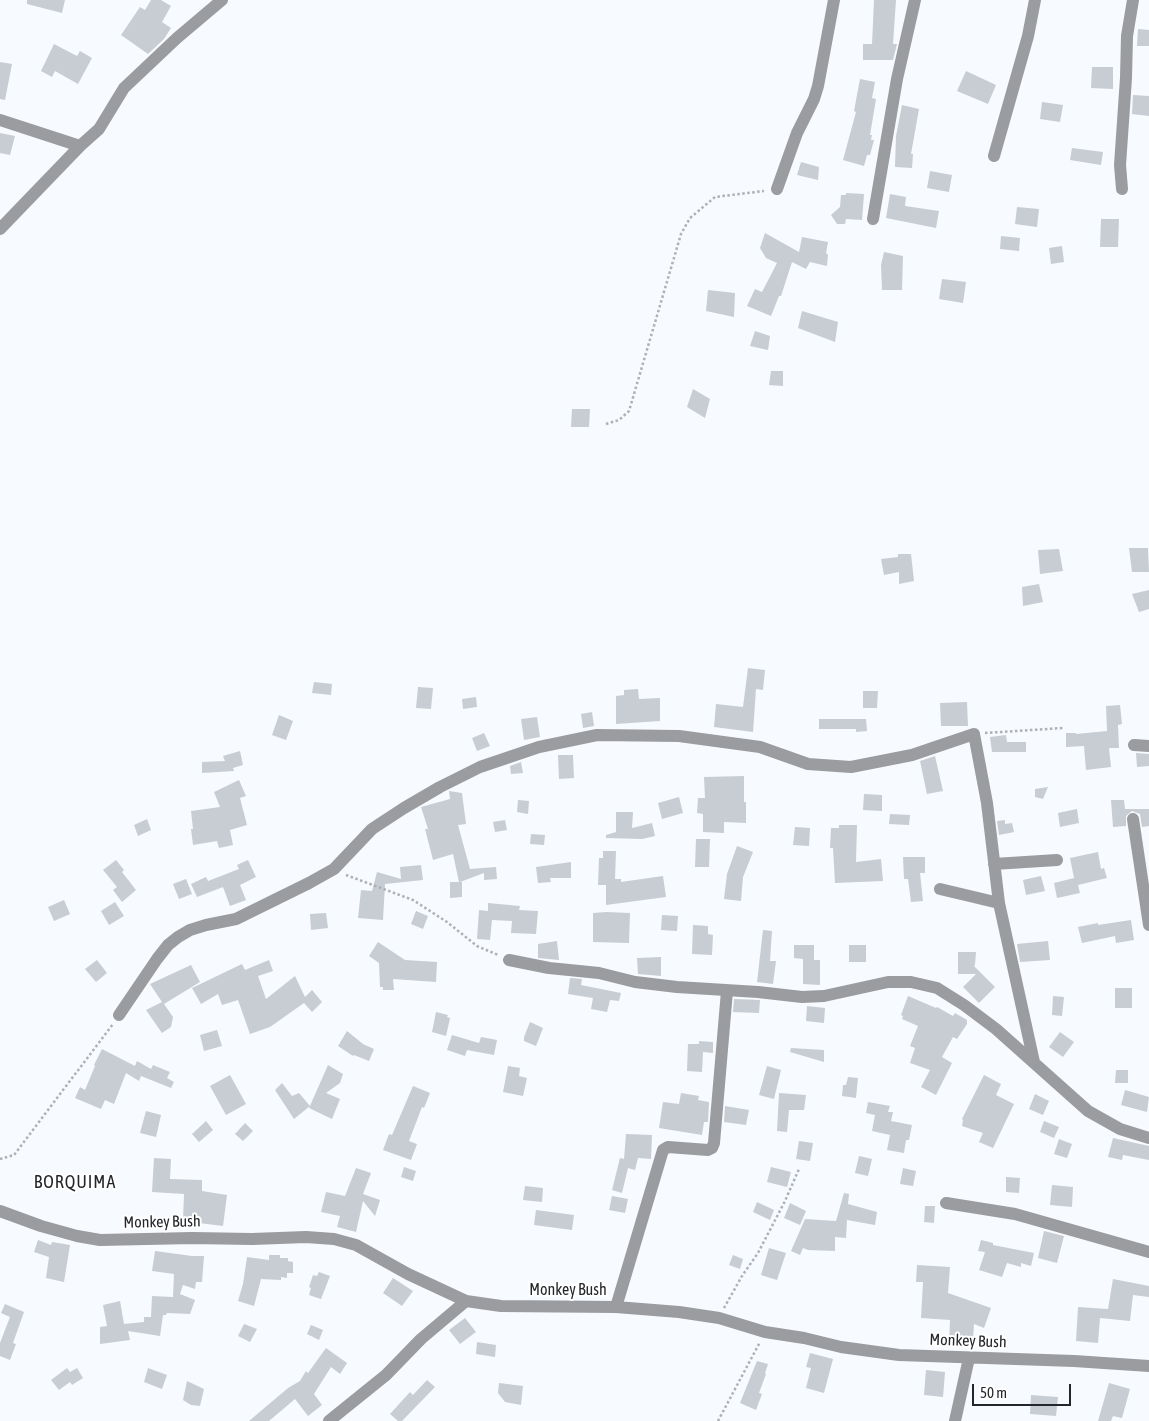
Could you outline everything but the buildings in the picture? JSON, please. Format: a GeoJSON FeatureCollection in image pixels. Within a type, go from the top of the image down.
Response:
{"type":"FeatureCollection","features":[{"type":"Feature","properties":{"kind":"street"},"geometry":{"type":"LineString","coordinates":[[0,229],[80,146],[99,129],[124,88],[177,38],[222,0]]}},
{"type":"Feature","properties":{"kind":"street"},"geometry":{"type":"LineString","coordinates":[[777,190],[797,133],[814,99],[834,0]]}},
{"type":"Feature","properties":{"kind":"street"},"geometry":{"type":"LineString","coordinates":[[872,219],[897,79],[915,0]]}},
{"type":"Feature","properties":{"kind":"street"},"geometry":{"type":"LineString","coordinates":[[994,156],[1028,36],[1035,0]]}},
{"type":"Feature","properties":{"kind":"street"},"geometry":{"type":"LineString","coordinates":[[1122,188],[1120,165],[1127,36],[1133,0]]}},
{"type":"Feature","properties":{"kind":"street"},"geometry":{"type":"LineString","coordinates":[[0,120],[80,146]]}},
{"type":"Feature","properties":{"kind":"street"},"geometry":{"type":"LineString","coordinates":[[119,1015],[156,959],[178,937],[190,930],[206,925],[236,919],[280,898],[334,869],[372,829],[440,787],[480,767],[539,747],[598,735],[679,736],[760,747],[808,764],[851,767],[912,755],[974,734],[987,803],[999,903],[1034,1062]]}},
{"type":"Feature","properties":{"kind":"street"},"geometry":{"type":"LineString","coordinates":[[1134,745],[1149,746]]}},
{"type":"Feature","properties":{"kind":"street"},"geometry":{"type":"LineString","coordinates":[[1133,819],[1149,926]]}},
{"type":"Feature","properties":{"kind":"street"},"geometry":{"type":"LineString","coordinates":[[994,864],[1057,860]]}},
{"type":"Feature","properties":{"kind":"street"},"geometry":{"type":"LineString","coordinates":[[940,889],[999,903]]}},
{"type":"Feature","properties":{"kind":"street"},"geometry":{"type":"LineString","coordinates":[[509,960],[549,968],[599,973],[636,982],[802,997],[824,996],[888,982],[912,982],[937,988],[996,1029],[1088,1111],[1120,1129],[1149,1138]]}},
{"type":"Feature","properties":{"kind":"street"},"geometry":{"type":"LineString","coordinates":[[616,1307],[663,1150],[668,1147],[708,1150],[712,1148],[714,1143],[727,991]]}},
{"type":"Feature","properties":{"kind":"street"},"geometry":{"type":"LineString","coordinates":[[946,1203],[1015,1214],[1149,1252]]}},
{"type":"Feature","properties":{"kind":"street","name":"Monkey Bush"},"geometry":{"type":"LineString","coordinates":[[0,1211],[41,1226],[100,1240],[334,1238],[356,1245],[408,1274],[466,1301],[501,1306],[616,1307],[679,1312],[719,1318],[765,1332],[804,1338],[841,1347],[899,1355],[1074,1361],[1149,1366]]}},
{"type":"Feature","properties":{"kind":"street"},"geometry":{"type":"LineString","coordinates":[[329,1421],[386,1375],[421,1339],[466,1301]]}},
{"type":"Feature","properties":{"kind":"street"},"geometry":{"type":"LineString","coordinates":[[955,1421],[969,1358]]}},
{"type":"Feature","properties":{"kind":"path"},"geometry":{"type":"LineString","coordinates":[[606,424],[619,420],[629,411],[681,234],[690,218],[715,197],[777,190]]}},
{"type":"Feature","properties":{"kind":"path"},"geometry":{"type":"LineString","coordinates":[[974,734],[1063,728]]}},
{"type":"Feature","properties":{"kind":"path"},"geometry":{"type":"LineString","coordinates":[[334,869],[355,879],[413,900],[447,922],[477,946],[509,960]]}},
{"type":"Feature","properties":{"kind":"path"},"geometry":{"type":"LineString","coordinates":[[0,1159],[14,1155],[119,1015]]}},
{"type":"Feature","properties":{"kind":"path"},"geometry":{"type":"LineString","coordinates":[[719,1318],[742,1276],[758,1253],[785,1201],[798,1170]]}},
{"type":"Feature","properties":{"kind":"path"},"geometry":{"type":"LineString","coordinates":[[718,1421],[765,1332]]}},
{"type":"Feature","properties":{"kind":"district","name":"BORQUIMA"},"geometry":{"type":"Point","coordinates":[75,1182]}}]}
